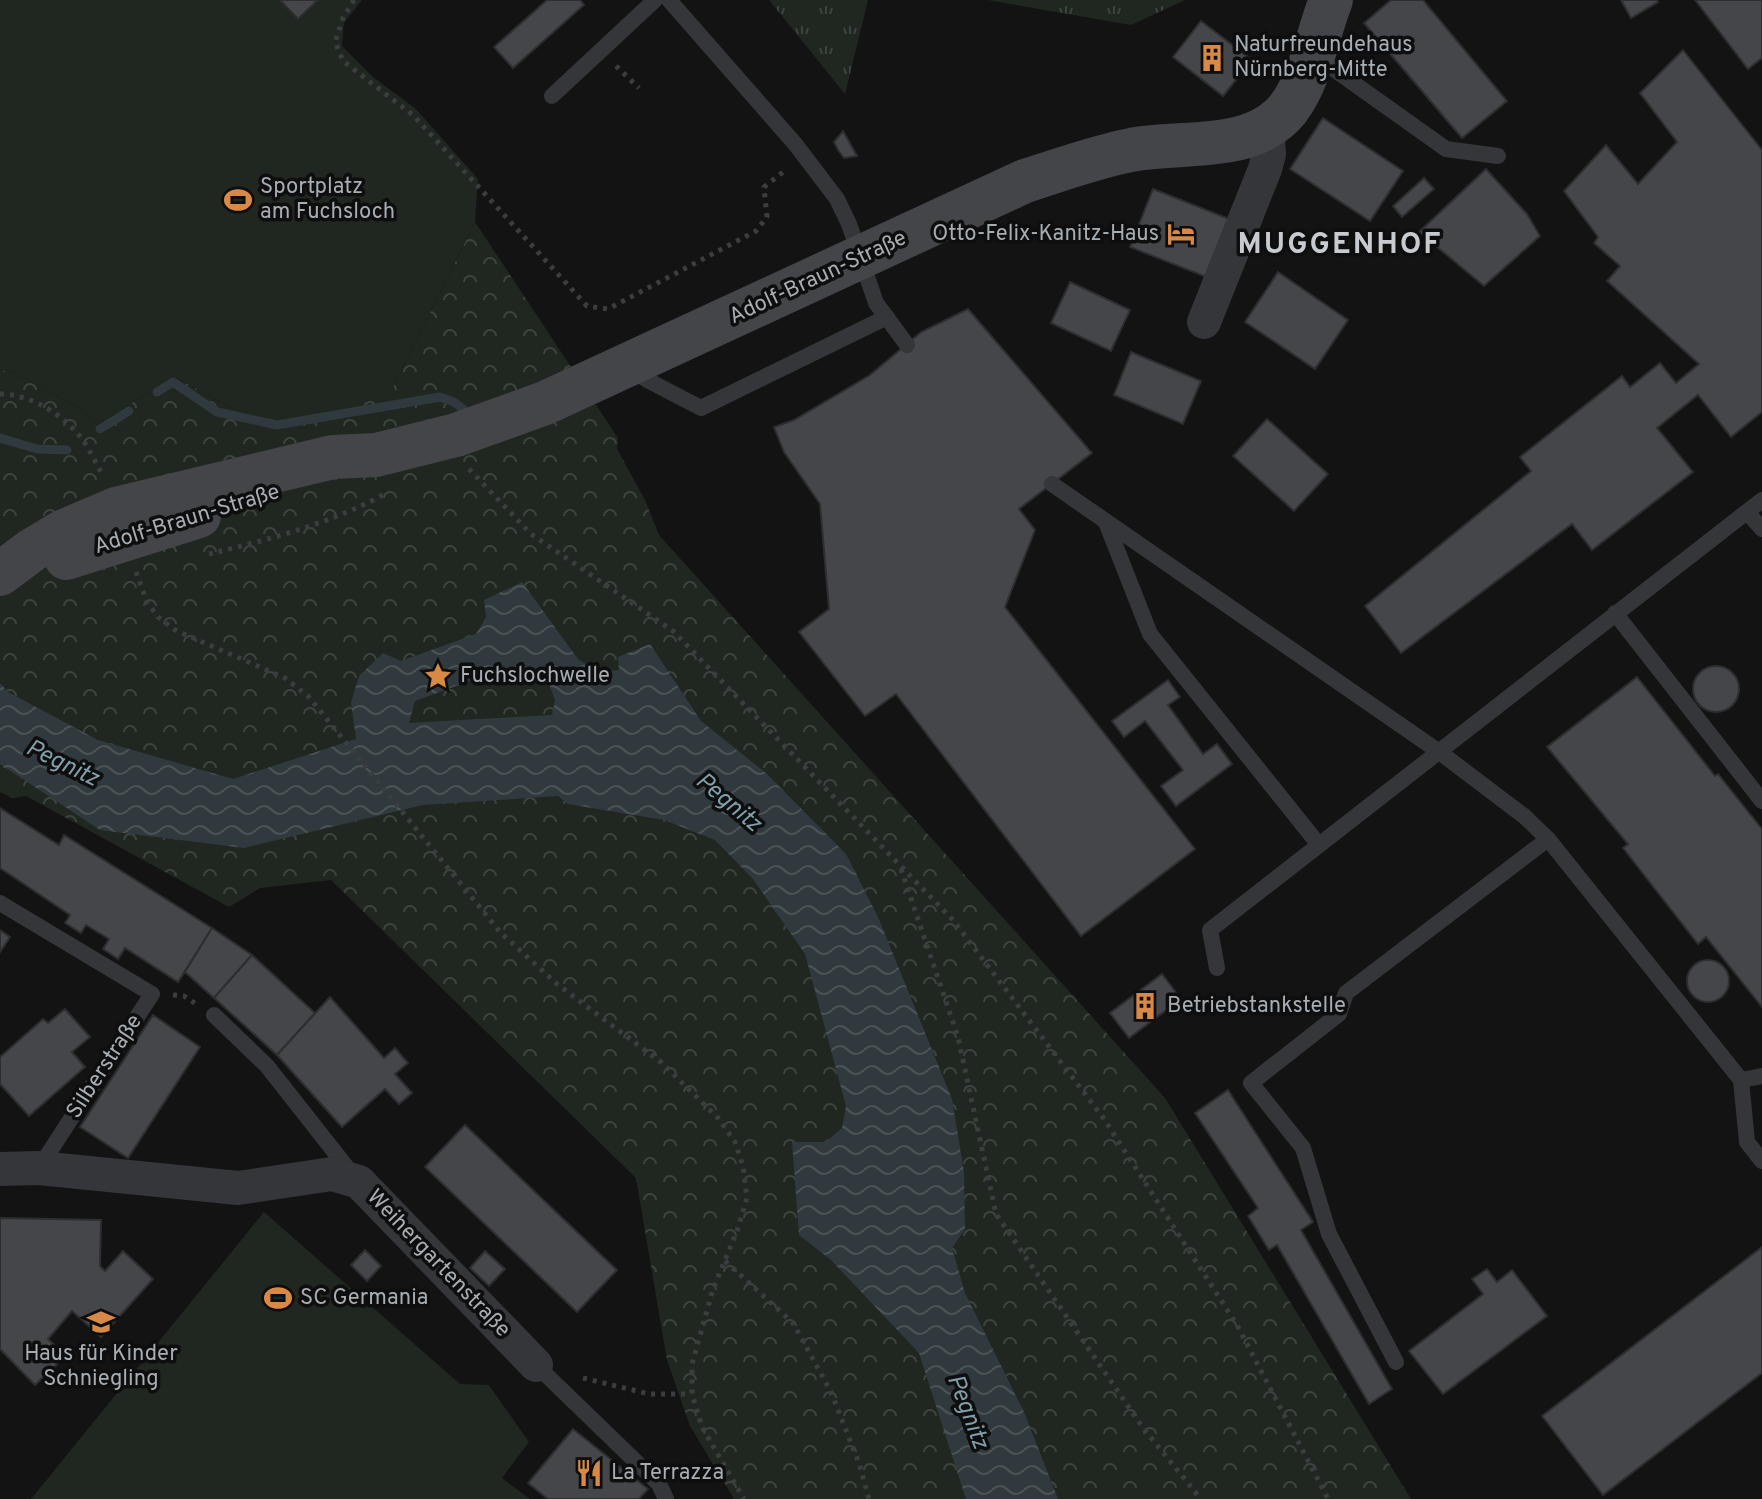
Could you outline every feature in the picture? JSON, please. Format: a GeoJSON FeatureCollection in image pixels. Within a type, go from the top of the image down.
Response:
{"type":"FeatureCollection","features":[{"type":"Feature","properties":{"kind":"main road","name":"Adolf-Braun-Straße"},"geometry":{"type":"LineString","coordinates":[[0,574],[62,532],[116,509],[333,457],[376,455],[501,420],[628,367],[1025,181],[1134,149],[1235,139],[1267,127],[1288,108],[1298,92],[1331,0]]}},
{"type":"Feature","properties":{"kind":"main road","name":"Adolf-Braun-Straße"},"geometry":{"type":"LineString","coordinates":[[0,591],[66,558],[340,473],[376,455]]}},
{"type":"Feature","properties":{"kind":"street"},"geometry":{"type":"LineString","coordinates":[[1204,322],[1265,169],[1269,154],[1267,127]]}},
{"type":"Feature","properties":{"kind":"street","name":"Weihergartenstraße"},"geometry":{"type":"LineString","coordinates":[[0,1169],[39,1168],[238,1188],[332,1174],[359,1182],[536,1365]]}},
{"type":"Feature","properties":{"kind":"lane"},"geometry":{"type":"LineString","coordinates":[[552,96],[655,0]]}},
{"type":"Feature","properties":{"kind":"lane"},"geometry":{"type":"LineString","coordinates":[[669,0],[804,156],[837,199],[849,224],[876,303],[907,345]]}},
{"type":"Feature","properties":{"kind":"lane"},"geometry":{"type":"LineString","coordinates":[[1312,53],[1446,149],[1498,156]]}},
{"type":"Feature","properties":{"kind":"lane"},"geometry":{"type":"LineString","coordinates":[[628,367],[701,408],[887,317]]}},
{"type":"Feature","properties":{"kind":"lane"},"geometry":{"type":"LineString","coordinates":[[1052,484],[1438,751],[1524,816],[1548,839],[1741,1080],[1747,1142],[1762,1161]]}},
{"type":"Feature","properties":{"kind":"lane"},"geometry":{"type":"LineString","coordinates":[[1217,968],[1210,930],[1762,500]]}},
{"type":"Feature","properties":{"kind":"lane"},"geometry":{"type":"LineString","coordinates":[[1747,512],[1762,529]]}},
{"type":"Feature","properties":{"kind":"lane"},"geometry":{"type":"LineString","coordinates":[[1106,521],[1150,634],[1319,845]]}},
{"type":"Feature","properties":{"kind":"lane"},"geometry":{"type":"LineString","coordinates":[[1615,613],[1762,801]]}},
{"type":"Feature","properties":{"kind":"lane"},"geometry":{"type":"LineString","coordinates":[[1396,1362],[1329,1234],[1303,1148],[1251,1083],[1339,1014],[1346,993],[1548,839]]}},
{"type":"Feature","properties":{"kind":"lane","name":"Silberstraße"},"geometry":{"type":"LineString","coordinates":[[0,903],[152,994],[39,1168]]}},
{"type":"Feature","properties":{"kind":"lane"},"geometry":{"type":"LineString","coordinates":[[214,1015],[267,1066],[359,1182]]}},
{"type":"Feature","properties":{"kind":"lane"},"geometry":{"type":"LineString","coordinates":[[1741,1080],[1762,1076]]}},
{"type":"Feature","properties":{"kind":"lane"},"geometry":{"type":"LineString","coordinates":[[536,1365],[659,1484],[666,1499]]}},
{"type":"Feature","properties":{"kind":"path"},"geometry":{"type":"LineString","coordinates":[[354,0],[343,18],[335,42],[343,61],[414,116],[587,306],[608,309],[756,231],[767,217],[764,187],[804,156]]}},
{"type":"Feature","properties":{"kind":"path"},"geometry":{"type":"LineString","coordinates":[[601,51],[639,88]]}},
{"type":"Feature","properties":{"kind":"path"},"geometry":{"type":"LineString","coordinates":[[0,394],[40,404],[64,421],[79,434],[108,485]]}},
{"type":"Feature","properties":{"kind":"path"},"geometry":{"type":"LineString","coordinates":[[468,468],[531,534],[673,631],[953,920],[1104,1119],[1237,1325],[1328,1499]]}},
{"type":"Feature","properties":{"kind":"path"},"geometry":{"type":"LineString","coordinates":[[135,569],[147,602],[158,617],[175,630],[285,678],[308,696],[500,932],[557,984],[662,1063],[718,1118],[735,1142],[743,1166],[747,1198],[713,1289],[692,1364],[692,1394],[702,1427],[744,1499]]}},
{"type":"Feature","properties":{"kind":"path"},"geometry":{"type":"LineString","coordinates":[[899,865],[958,1037],[996,1214],[1143,1428],[1201,1499]]}},
{"type":"Feature","properties":{"kind":"path"},"geometry":{"type":"LineString","coordinates":[[152,994],[184,996],[214,1015]]}},
{"type":"Feature","properties":{"kind":"path"},"geometry":{"type":"LineString","coordinates":[[725,1261],[793,1323],[831,1392],[859,1463],[869,1499]]}},
{"type":"Feature","properties":{"kind":"path"},"geometry":{"type":"LineString","coordinates":[[536,1365],[627,1390],[649,1394],[692,1394]]}},
{"type":"Feature","properties":{"kind":"green space","name":"Sportplatz am Fuchsloch"},"geometry":{"type":"Polygon","coordinates":[[[0,0],[362,0],[344,23],[342,46],[373,77],[415,108],[478,179],[475,222],[388,397],[284,420],[232,408],[173,376],[98,425],[82,409],[10,371],[0,370],[0,0]]]}},
{"type":"Feature","properties":{"kind":"green space"},"geometry":{"type":"Polygon","coordinates":[[[769,0],[868,0],[845,94],[769,0]]]}},
{"type":"Feature","properties":{"kind":"green space"},"geometry":{"type":"Polygon","coordinates":[[[988,0],[1185,0],[1131,25],[988,0]]]}},
{"type":"Feature","properties":{"kind":"green space"},"geometry":{"type":"Polygon","coordinates":[[[475,222],[618,438],[617,449],[645,500],[659,535],[1165,1098],[1411,1499],[734,1499],[690,1426],[667,1360],[636,1178],[331,880],[260,888],[229,907],[26,796],[12,798],[0,792],[0,370],[10,371],[82,409],[98,425],[173,376],[232,408],[388,397],[475,222]]]}},
{"type":"Feature","properties":{"kind":"green space","name":"SC Germania"},"geometry":{"type":"Polygon","coordinates":[[[264,1212],[460,1384],[489,1385],[529,1442],[502,1478],[530,1499],[31,1499],[264,1212]]]}},
{"type":"Feature","properties":{"kind":"water","name":"Pegnitz"},"geometry":{"type":"Polygon","coordinates":[[[522,582],[578,659],[598,672],[619,670],[618,657],[650,644],[701,721],[767,774],[846,854],[878,917],[952,1099],[964,1172],[965,1229],[952,1248],[965,1293],[1024,1412],[1058,1499],[966,1499],[919,1353],[831,1260],[799,1235],[792,1142],[826,1142],[842,1128],[846,1106],[805,954],[753,879],[715,840],[664,820],[568,804],[558,796],[423,805],[244,848],[100,830],[0,764],[0,683],[8,692],[98,740],[233,779],[356,739],[351,703],[359,676],[383,653],[401,661],[476,634],[486,618],[484,600],[522,582]],[[491,673],[415,701],[409,723],[552,715],[555,700],[549,684],[491,673]]]}},
{"type":"Feature","properties":{"kind":"building"},"geometry":{"type":"Polygon","coordinates":[[[280,0],[318,0],[298,19],[280,0]]]}},
{"type":"Feature","properties":{"kind":"building"},"geometry":{"type":"Polygon","coordinates":[[[547,0],[580,0],[584,5],[513,68],[494,47],[547,0]]]}},
{"type":"Feature","properties":{"kind":"building"},"geometry":{"type":"Polygon","coordinates":[[[1391,0],[1423,0],[1507,101],[1462,138],[1364,23],[1391,0]]]}},
{"type":"Feature","properties":{"kind":"building"},"geometry":{"type":"Polygon","coordinates":[[[1621,0],[1657,0],[1658,2],[1631,18],[1621,0]]]}},
{"type":"Feature","properties":{"kind":"building"},"geometry":{"type":"Polygon","coordinates":[[[1695,0],[1762,0],[1762,58],[1748,69],[1695,0]]]}},
{"type":"Feature","properties":{"kind":"building","name":"Naturfreundehaus Nürnberg-Mitte"},"geometry":{"type":"Polygon","coordinates":[[[1201,21],[1252,60],[1223,96],[1173,57],[1201,21]]]}},
{"type":"Feature","properties":{"kind":"building"},"geometry":{"type":"Polygon","coordinates":[[[1683,50],[1762,150],[1762,412],[1731,437],[1698,395],[1657,428],[1693,472],[1592,550],[1572,524],[1401,653],[1365,606],[1531,471],[1520,457],[1622,376],[1630,387],[1660,363],[1676,383],[1699,364],[1607,281],[1620,266],[1594,243],[1598,237],[1564,191],[1606,145],[1638,184],[1677,142],[1640,93],[1683,50]]]}},
{"type":"Feature","properties":{"kind":"building"},"geometry":{"type":"Polygon","coordinates":[[[1323,118],[1403,171],[1370,221],[1290,169],[1323,118]]]}},
{"type":"Feature","properties":{"kind":"building"},"geometry":{"type":"Polygon","coordinates":[[[843,131],[857,156],[844,158],[838,150],[834,142],[843,131]]]}},
{"type":"Feature","properties":{"kind":"building"},"geometry":{"type":"Polygon","coordinates":[[[1486,169],[1527,214],[1540,236],[1484,286],[1419,232],[1486,169]]]}},
{"type":"Feature","properties":{"kind":"building"},"geometry":{"type":"Polygon","coordinates":[[[1424,178],[1434,189],[1402,217],[1393,206],[1424,178]]]}},
{"type":"Feature","properties":{"kind":"building","name":"Otto-Felix-Kanitz-Haus"},"geometry":{"type":"Polygon","coordinates":[[[1153,189],[1232,220],[1209,278],[1130,247],[1153,189]]]}},
{"type":"Feature","properties":{"kind":"building"},"geometry":{"type":"Polygon","coordinates":[[[1278,272],[1348,320],[1315,369],[1245,322],[1278,272]]]}},
{"type":"Feature","properties":{"kind":"building"},"geometry":{"type":"Polygon","coordinates":[[[1070,282],[1130,310],[1111,351],[1051,323],[1070,282]]]}},
{"type":"Feature","properties":{"kind":"building"},"geometry":{"type":"Polygon","coordinates":[[[968,309],[1092,453],[1019,509],[1035,530],[1005,607],[1195,849],[1081,936],[896,694],[865,716],[799,632],[829,609],[820,504],[784,452],[774,427],[794,420],[870,375],[921,332],[968,309]]]}},
{"type":"Feature","properties":{"kind":"building"},"geometry":{"type":"Polygon","coordinates":[[[1131,352],[1201,381],[1183,424],[1114,395],[1131,352]]]}},
{"type":"Feature","properties":{"kind":"building"},"geometry":{"type":"Polygon","coordinates":[[[1267,419],[1328,474],[1294,511],[1233,456],[1267,419]]]}},
{"type":"Feature","properties":{"kind":"building"},"geometry":{"type":"Polygon","coordinates":[[[1716,666],[1732,673],[1739,689],[1732,705],[1716,712],[1700,705],[1693,689],[1700,673],[1716,666]]]}},
{"type":"Feature","properties":{"kind":"building"},"geometry":{"type":"Polygon","coordinates":[[[1637,677],[1715,776],[1718,774],[1762,829],[1762,1007],[1706,937],[1698,944],[1623,848],[1628,844],[1547,747],[1637,677]]]}},
{"type":"Feature","properties":{"kind":"building"},"geometry":{"type":"Polygon","coordinates":[[[1168,680],[1180,697],[1168,705],[1203,754],[1217,744],[1232,764],[1176,806],[1161,786],[1183,770],[1145,721],[1124,737],[1112,721],[1168,680]]]}},
{"type":"Feature","properties":{"kind":"building"},"geometry":{"type":"Polygon","coordinates":[[[0,808],[59,845],[64,835],[212,928],[178,982],[125,948],[118,959],[103,949],[109,939],[86,925],[81,933],[65,923],[70,915],[0,868],[0,808]]]}},
{"type":"Feature","properties":{"kind":"building"},"geometry":{"type":"Polygon","coordinates":[[[212,928],[252,955],[214,998],[185,972],[212,928]]]}},
{"type":"Feature","properties":{"kind":"building"},"geometry":{"type":"Polygon","coordinates":[[[0,930],[10,937],[0,952],[0,930]]]}},
{"type":"Feature","properties":{"kind":"building"},"geometry":{"type":"Polygon","coordinates":[[[252,955],[315,1013],[277,1055],[214,998],[252,955]]]}},
{"type":"Feature","properties":{"kind":"building"},"geometry":{"type":"Polygon","coordinates":[[[1708,960],[1723,966],[1729,981],[1723,996],[1708,1002],[1693,996],[1687,981],[1693,966],[1708,960]]]}},
{"type":"Feature","properties":{"kind":"building","name":"Betriebstankstelle"},"geometry":{"type":"Polygon","coordinates":[[[1162,974],[1181,999],[1129,1038],[1110,1013],[1162,974]]]}},
{"type":"Feature","properties":{"kind":"building"},"geometry":{"type":"Polygon","coordinates":[[[330,997],[384,1058],[395,1048],[408,1063],[395,1074],[412,1093],[399,1104],[385,1089],[342,1127],[277,1055],[330,997]]]}},
{"type":"Feature","properties":{"kind":"building"},"geometry":{"type":"Polygon","coordinates":[[[65,1009],[90,1037],[72,1052],[85,1067],[29,1116],[0,1084],[0,1057],[43,1019],[48,1023],[65,1009]]]}},
{"type":"Feature","properties":{"kind":"building"},"geometry":{"type":"Polygon","coordinates":[[[153,1015],[200,1047],[128,1158],[80,1127],[153,1015]]]}},
{"type":"Feature","properties":{"kind":"building"},"geometry":{"type":"Polygon","coordinates":[[[1228,1090],[1313,1222],[1301,1230],[1392,1389],[1369,1404],[1277,1245],[1269,1250],[1248,1216],[1258,1208],[1195,1113],[1228,1090]]]}},
{"type":"Feature","properties":{"kind":"building"},"geometry":{"type":"Polygon","coordinates":[[[465,1125],[617,1270],[577,1312],[425,1167],[465,1125]]]}},
{"type":"Feature","properties":{"kind":"building"},"geometry":{"type":"Polygon","coordinates":[[[0,1218],[101,1220],[100,1266],[105,1271],[123,1251],[153,1279],[101,1337],[72,1311],[48,1339],[66,1356],[35,1385],[0,1349],[0,1218]]]}},
{"type":"Feature","properties":{"kind":"building"},"geometry":{"type":"Polygon","coordinates":[[[1762,1247],[1762,1373],[1603,1495],[1542,1416],[1762,1247]]]}},
{"type":"Feature","properties":{"kind":"building"},"geometry":{"type":"Polygon","coordinates":[[[365,1250],[381,1266],[367,1281],[351,1265],[365,1250]]]}},
{"type":"Feature","properties":{"kind":"building"},"geometry":{"type":"Polygon","coordinates":[[[485,1251],[505,1269],[489,1286],[470,1268],[485,1251]]]}},
{"type":"Feature","properties":{"kind":"building"},"geometry":{"type":"Polygon","coordinates":[[[1487,1269],[1497,1282],[1512,1270],[1547,1316],[1443,1394],[1409,1351],[1483,1294],[1472,1279],[1487,1269]]]}},
{"type":"Feature","properties":{"kind":"building"},"geometry":{"type":"Polygon","coordinates":[[[573,1429],[648,1489],[639,1499],[548,1499],[528,1483],[573,1429]]]}},
{"type":"Feature","properties":{"kind":"waterway"},"geometry":{"type":"LineString","coordinates":[[157,392],[173,382],[217,412],[277,425],[440,397],[454,402],[467,412]]}},
{"type":"Feature","properties":{"kind":"waterway"},"geometry":{"type":"LineString","coordinates":[[100,429],[129,411]]}},
{"type":"Feature","properties":{"kind":"waterway"},"geometry":{"type":"LineString","coordinates":[[0,438],[37,449],[67,450]]}},
{"type":"Feature","properties":{"kind":"place","name":"Naturfreundehaus Nürnberg-Mitte"},"geometry":{"type":"Point","coordinates":[1212,58]}},
{"type":"Feature","properties":{"kind":"place","name":"Sportplatz am Fuchsloch"},"geometry":{"type":"Point","coordinates":[238,200]}},
{"type":"Feature","properties":{"kind":"place","name":"Otto-Felix-Kanitz-Haus"},"geometry":{"type":"Point","coordinates":[1181,234]}},
{"type":"Feature","properties":{"kind":"place","name":"Fuchslochwelle"},"geometry":{"type":"Point","coordinates":[438,676]}},
{"type":"Feature","properties":{"kind":"place","name":"Betriebstankstelle"},"geometry":{"type":"Point","coordinates":[1145,1006]}},
{"type":"Feature","properties":{"kind":"place","name":"SC Germania"},"geometry":{"type":"Point","coordinates":[278,1298]}},
{"type":"Feature","properties":{"kind":"place","name":"Haus für Kinder Schniegling"},"geometry":{"type":"Point","coordinates":[101,1322]}},
{"type":"Feature","properties":{"kind":"place","name":"La Terrazza"},"geometry":{"type":"Point","coordinates":[589,1473]}},
{"type":"Feature","properties":{"kind":"district","name":"MUGGENHOF"},"geometry":{"type":"Point","coordinates":[1340,245]}}]}
